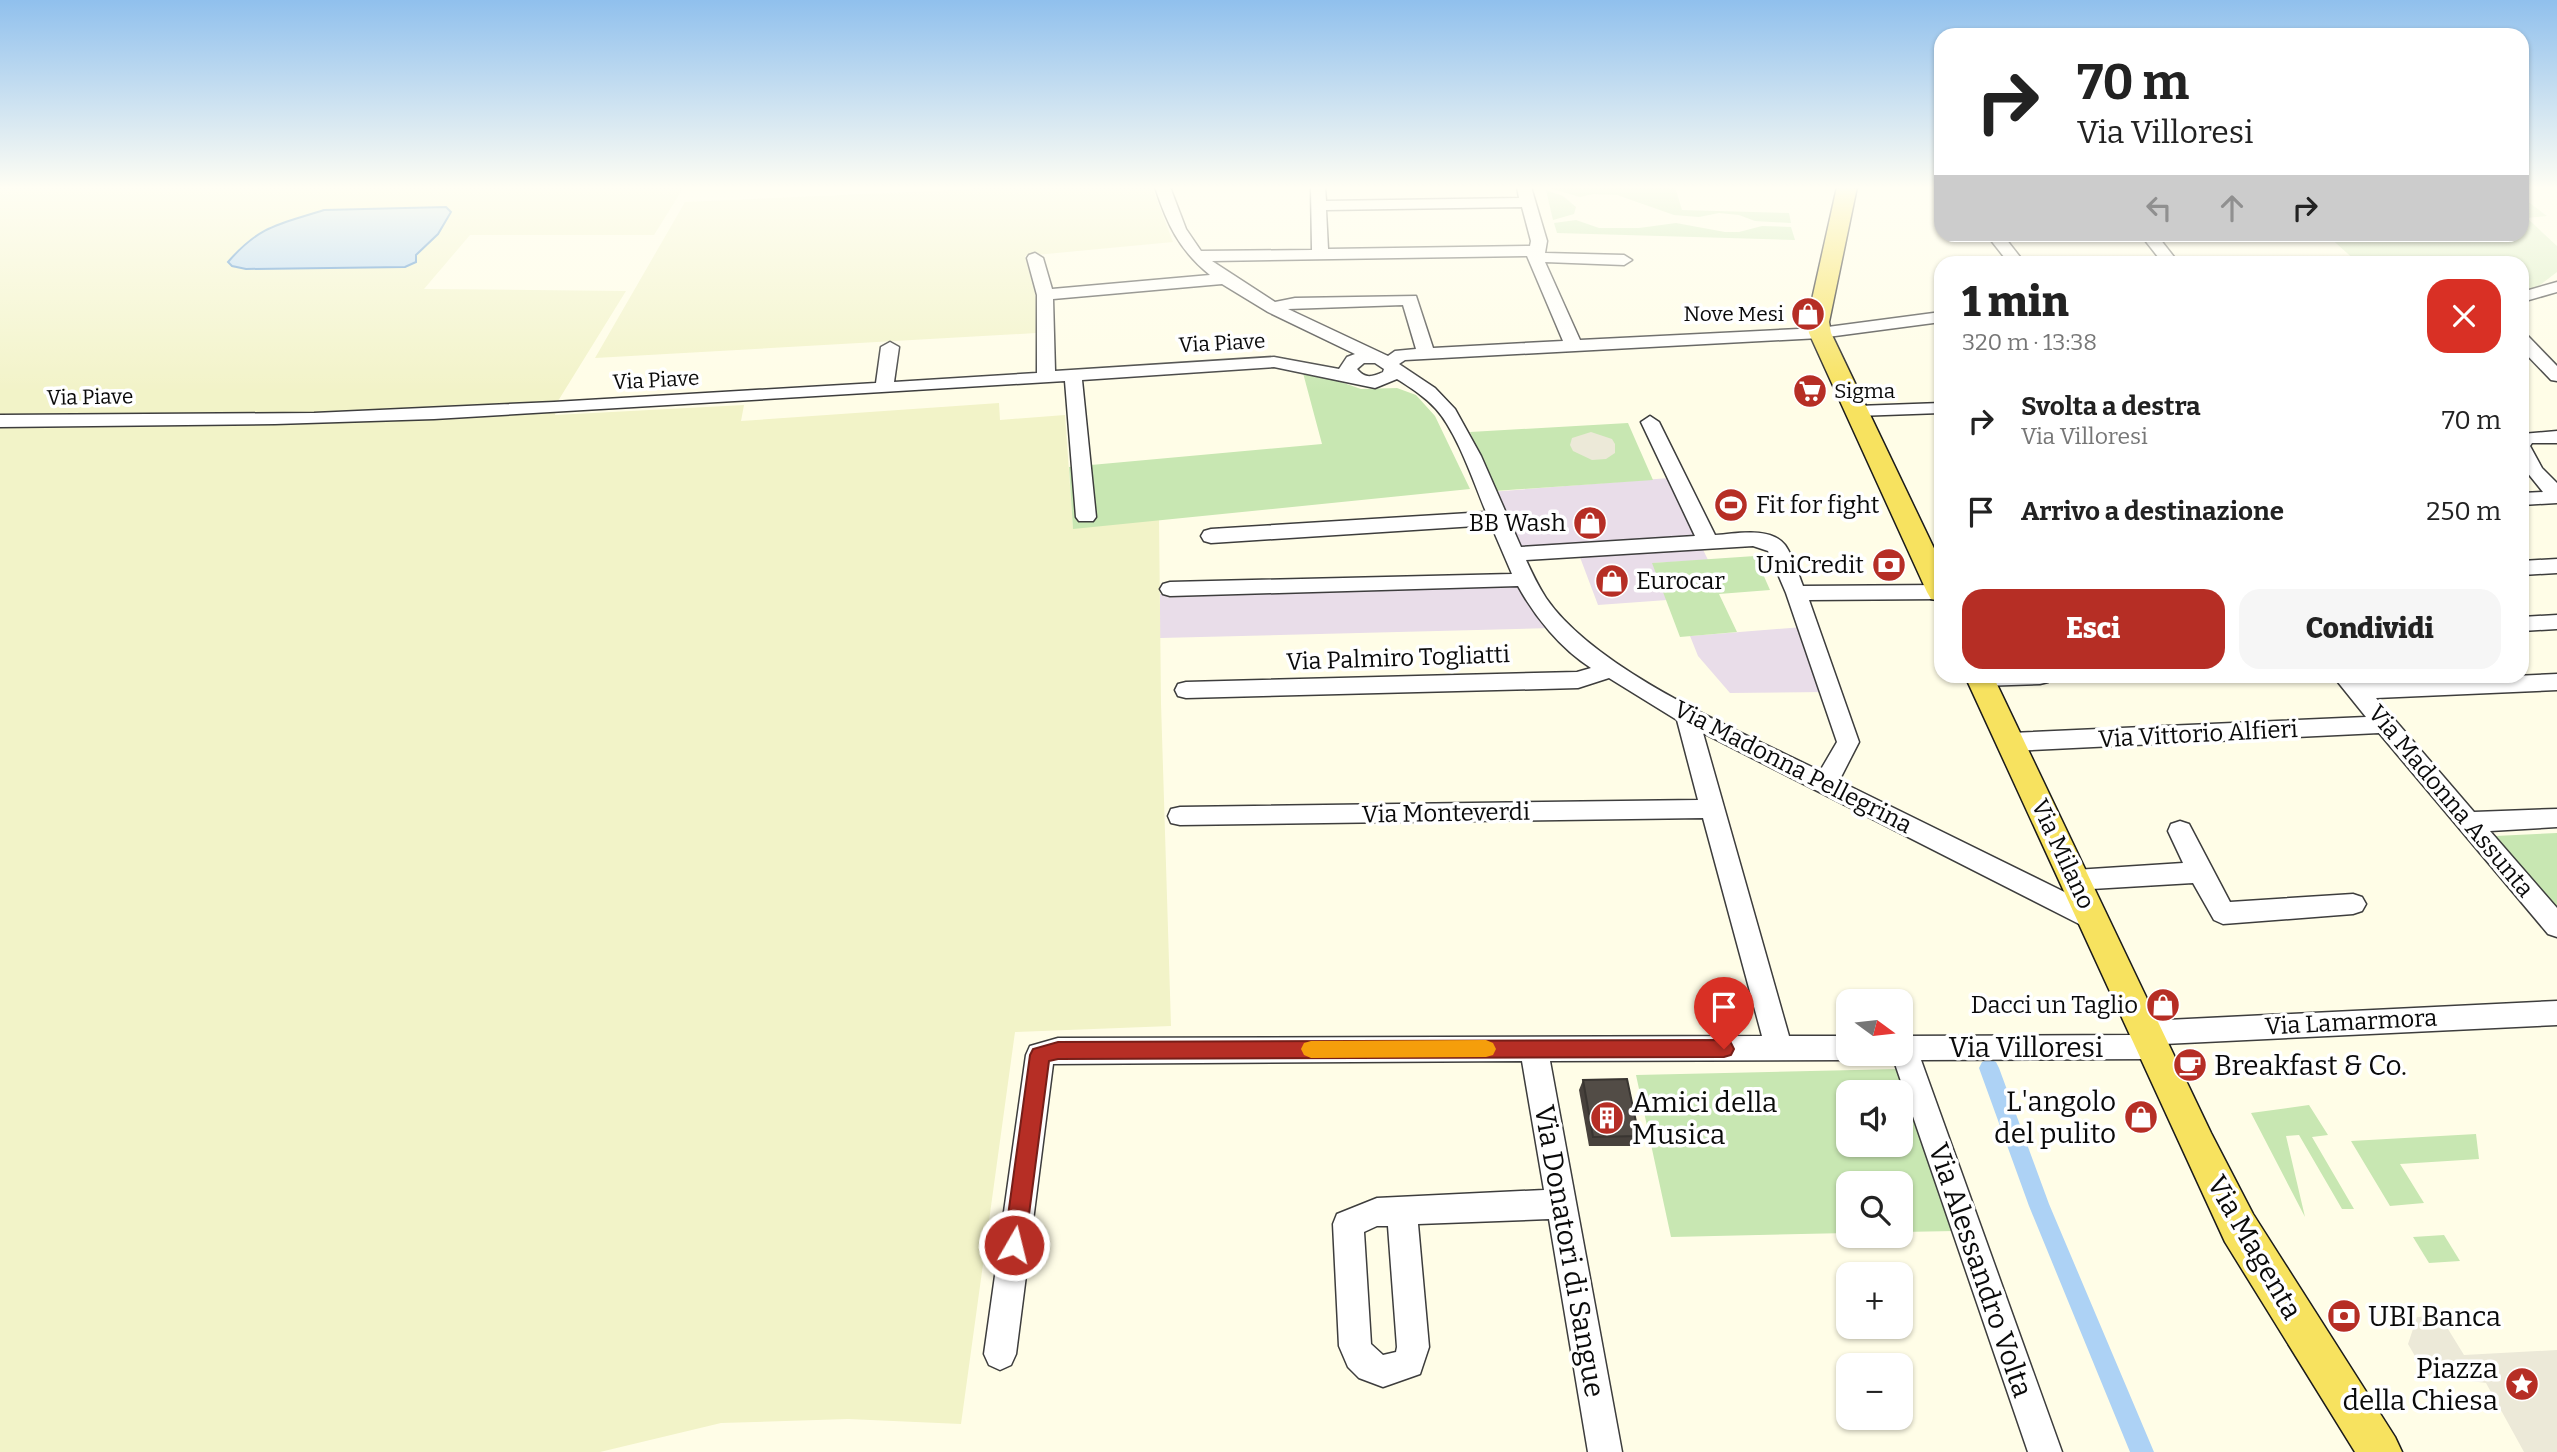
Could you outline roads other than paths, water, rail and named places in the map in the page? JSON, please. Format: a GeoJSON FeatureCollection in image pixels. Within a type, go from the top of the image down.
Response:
{"type":"FeatureCollection","features":[{"type":"Feature","properties":{"kind":"main road"},"geometry":{"type":"LineString","coordinates":[[1832,255],[1818,322],[1820,333],[1934,565]]}},
{"type":"Feature","properties":{"kind":"main road","name":"Via Milano"},"geometry":{"type":"LineString","coordinates":[[1983,683],[2149,1040]]}},
{"type":"Feature","properties":{"kind":"main road","name":"Via Magenta"},"geometry":{"type":"LineString","coordinates":[[2149,1040],[2239,1228],[2380,1452]]}},
{"type":"Feature","properties":{"kind":"street"},"geometry":{"type":"LineString","coordinates":[[1196,256],[1273,255]]}},
{"type":"Feature","properties":{"kind":"street"},"geometry":{"type":"LineString","coordinates":[[1536,255],[1573,345]]}},
{"type":"Feature","properties":{"kind":"street"},"geometry":{"type":"LineString","coordinates":[[1547,255],[1624,260]]}},
{"type":"Feature","properties":{"kind":"street","name":"Via Madonna Pellegrina"},"geometry":{"type":"LineString","coordinates":[[1196,256],[1224,279],[1345,342],[1438,399],[1472,456],[1524,578],[1538,603],[1554,622],[1609,670],[1687,715],[2092,918]]}},
{"type":"Feature","properties":{"kind":"street"},"geometry":{"type":"LineString","coordinates":[[1035,258],[1045,295],[1046,377]]}},
{"type":"Feature","properties":{"kind":"street"},"geometry":{"type":"LineString","coordinates":[[1045,295],[1224,279]]}},
{"type":"Feature","properties":{"kind":"street"},"geometry":{"type":"LineString","coordinates":[[2529,295],[2556,289]]}},
{"type":"Feature","properties":{"kind":"street"},"geometry":{"type":"LineString","coordinates":[[1275,307],[1295,303],[1410,300],[1426,354]]}},
{"type":"Feature","properties":{"kind":"street"},"geometry":{"type":"LineString","coordinates":[[1345,342],[1351,350],[1352,367],[1369,383],[1401,355],[1820,333],[1934,318]]}},
{"type":"Feature","properties":{"kind":"street"},"geometry":{"type":"LineString","coordinates":[[884,388],[890,347]]}},
{"type":"Feature","properties":{"kind":"street"},"geometry":{"type":"LineString","coordinates":[[2529,347],[2557,376]]}},
{"type":"Feature","properties":{"kind":"street"},"geometry":{"type":"LineString","coordinates":[[1352,367],[1362,358],[1386,367]]}},
{"type":"Feature","properties":{"kind":"street","name":"Via Piave"},"geometry":{"type":"LineString","coordinates":[[0,421],[310,418],[561,407],[1275,362],[1313,369],[1352,367]]}},
{"type":"Feature","properties":{"kind":"street"},"geometry":{"type":"LineString","coordinates":[[1073,375],[1086,517]]}},
{"type":"Feature","properties":{"kind":"street"},"geometry":{"type":"LineString","coordinates":[[1857,411],[1934,408]]}},
{"type":"Feature","properties":{"kind":"street"},"geometry":{"type":"LineString","coordinates":[[1650,422],[1708,542]]}},
{"type":"Feature","properties":{"kind":"street"},"geometry":{"type":"LineString","coordinates":[[2529,438],[2557,437]]}},
{"type":"Feature","properties":{"kind":"street"},"geometry":{"type":"LineString","coordinates":[[2529,461],[2534,471],[2557,496]]}},
{"type":"Feature","properties":{"kind":"street"},"geometry":{"type":"LineString","coordinates":[[2529,498],[2557,496]]}},
{"type":"Feature","properties":{"kind":"street"},"geometry":{"type":"LineString","coordinates":[[1211,536],[1498,518]]}},
{"type":"Feature","properties":{"kind":"street"},"geometry":{"type":"LineString","coordinates":[[1514,554],[1760,540],[1776,547],[1796,593],[1848,742],[1825,784]]}},
{"type":"Feature","properties":{"kind":"street"},"geometry":{"type":"LineString","coordinates":[[2529,568],[2557,566]]}},
{"type":"Feature","properties":{"kind":"street"},"geometry":{"type":"LineString","coordinates":[[1170,589],[1511,581],[1524,578]]}},
{"type":"Feature","properties":{"kind":"street"},"geometry":{"type":"LineString","coordinates":[[1796,593],[1934,592]]}},
{"type":"Feature","properties":{"kind":"street"},"geometry":{"type":"LineString","coordinates":[[2529,624],[2557,622]]}},
{"type":"Feature","properties":{"kind":"street","name":"Via Palmiro Togliatti"},"geometry":{"type":"LineString","coordinates":[[1186,690],[1578,680],[1609,670]]}},
{"type":"Feature","properties":{"kind":"street"},"geometry":{"type":"LineString","coordinates":[[2529,682],[2557,682]]}},
{"type":"Feature","properties":{"kind":"street","name":"Via Madonna Assunta"},"geometry":{"type":"LineString","coordinates":[[2351,683],[2557,926]]}},
{"type":"Feature","properties":{"kind":"street"},"geometry":{"type":"LineString","coordinates":[[1687,715],[1779,1049]]}},
{"type":"Feature","properties":{"kind":"street","name":"Via Vittorio Alfieri"},"geometry":{"type":"LineString","coordinates":[[2011,742],[2386,724]]}},
{"type":"Feature","properties":{"kind":"street","name":"Via Monteverdi"},"geometry":{"type":"LineString","coordinates":[[1180,816],[1712,809]]}},
{"type":"Feature","properties":{"kind":"street"},"geometry":{"type":"LineString","coordinates":[[2469,822],[2557,818]]}},
{"type":"Feature","properties":{"kind":"street"},"geometry":{"type":"LineString","coordinates":[[2180,831],[2223,913],[2353,904]]}},
{"type":"Feature","properties":{"kind":"street"},"geometry":{"type":"LineString","coordinates":[[2075,880],[2200,872]]}},
{"type":"Feature","properties":{"kind":"street","name":"Via Lamarmora"},"geometry":{"type":"LineString","coordinates":[[2149,1040],[2557,1013]]}},
{"type":"Feature","properties":{"kind":"street","name":"Via Villoresi"},"geometry":{"type":"LineString","coordinates":[[1913,1048],[2149,1040]]}},
{"type":"Feature","properties":{"kind":"street"},"geometry":{"type":"LineString","coordinates":[[1000,1354],[1040,1055],[1058,1050],[1836,1048]]}},
{"type":"Feature","properties":{"kind":"street","name":"Via Donatori di Sangue"},"geometry":{"type":"LineString","coordinates":[[1534,1049],[1605,1452]]}},
{"type":"Feature","properties":{"kind":"street","name":"Via Alessandro Volta"},"geometry":{"type":"LineString","coordinates":[[1908,1066],[2045,1452]]}},
{"type":"Feature","properties":{"kind":"street"},"geometry":{"type":"LineString","coordinates":[[1402,1210],[1413,1347],[1409,1363],[1395,1370],[1376,1371],[1362,1362],[1355,1346],[1348,1224],[1377,1212],[1402,1210],[1562,1204]]}},
{"type":"Feature","properties":{"kind":"water"},"geometry":{"type":"Polygon","coordinates":[[[235,255],[416,255],[416,262],[405,267],[246,269],[232,266],[228,262],[235,255]]]}},
{"type":"Feature","properties":{"kind":"waterway"},"geometry":{"type":"LineString","coordinates":[[1989,1068],[2039,1206],[2142,1452]]}},
{"type":"Feature","properties":{"kind":"place","name":"Nove Mesi"},"geometry":{"type":"Point","coordinates":[1808,314]}},
{"type":"Feature","properties":{"kind":"place","name":"Sigma"},"geometry":{"type":"Point","coordinates":[1810,391]}},
{"type":"Feature","properties":{"kind":"place","name":"Fit for fight"},"geometry":{"type":"Point","coordinates":[1731,505]}},
{"type":"Feature","properties":{"kind":"place","name":"BB Wash"},"geometry":{"type":"Point","coordinates":[1590,523]}},
{"type":"Feature","properties":{"kind":"place","name":"UniCredit"},"geometry":{"type":"Point","coordinates":[1889,565]}},
{"type":"Feature","properties":{"kind":"place","name":"Eurocar"},"geometry":{"type":"Point","coordinates":[1612,581]}},
{"type":"Feature","properties":{"kind":"place","name":"Dacci un Taglio"},"geometry":{"type":"Point","coordinates":[2163,1005]}},
{"type":"Feature","properties":{"kind":"place","name":"Breakfast & Co."},"geometry":{"type":"Point","coordinates":[2190,1065]}},
{"type":"Feature","properties":{"kind":"place","name":"L'angolo del pulito"},"geometry":{"type":"Point","coordinates":[2141,1117]}},
{"type":"Feature","properties":{"kind":"place","name":"Amici della Musica"},"geometry":{"type":"Point","coordinates":[1607,1118]}},
{"type":"Feature","properties":{"kind":"place","name":"UBI Banca"},"geometry":{"type":"Point","coordinates":[2344,1316]}},
{"type":"Feature","properties":{"kind":"place","name":"Piazza della Chiesa"},"geometry":{"type":"Point","coordinates":[2522,1384]}}]}
